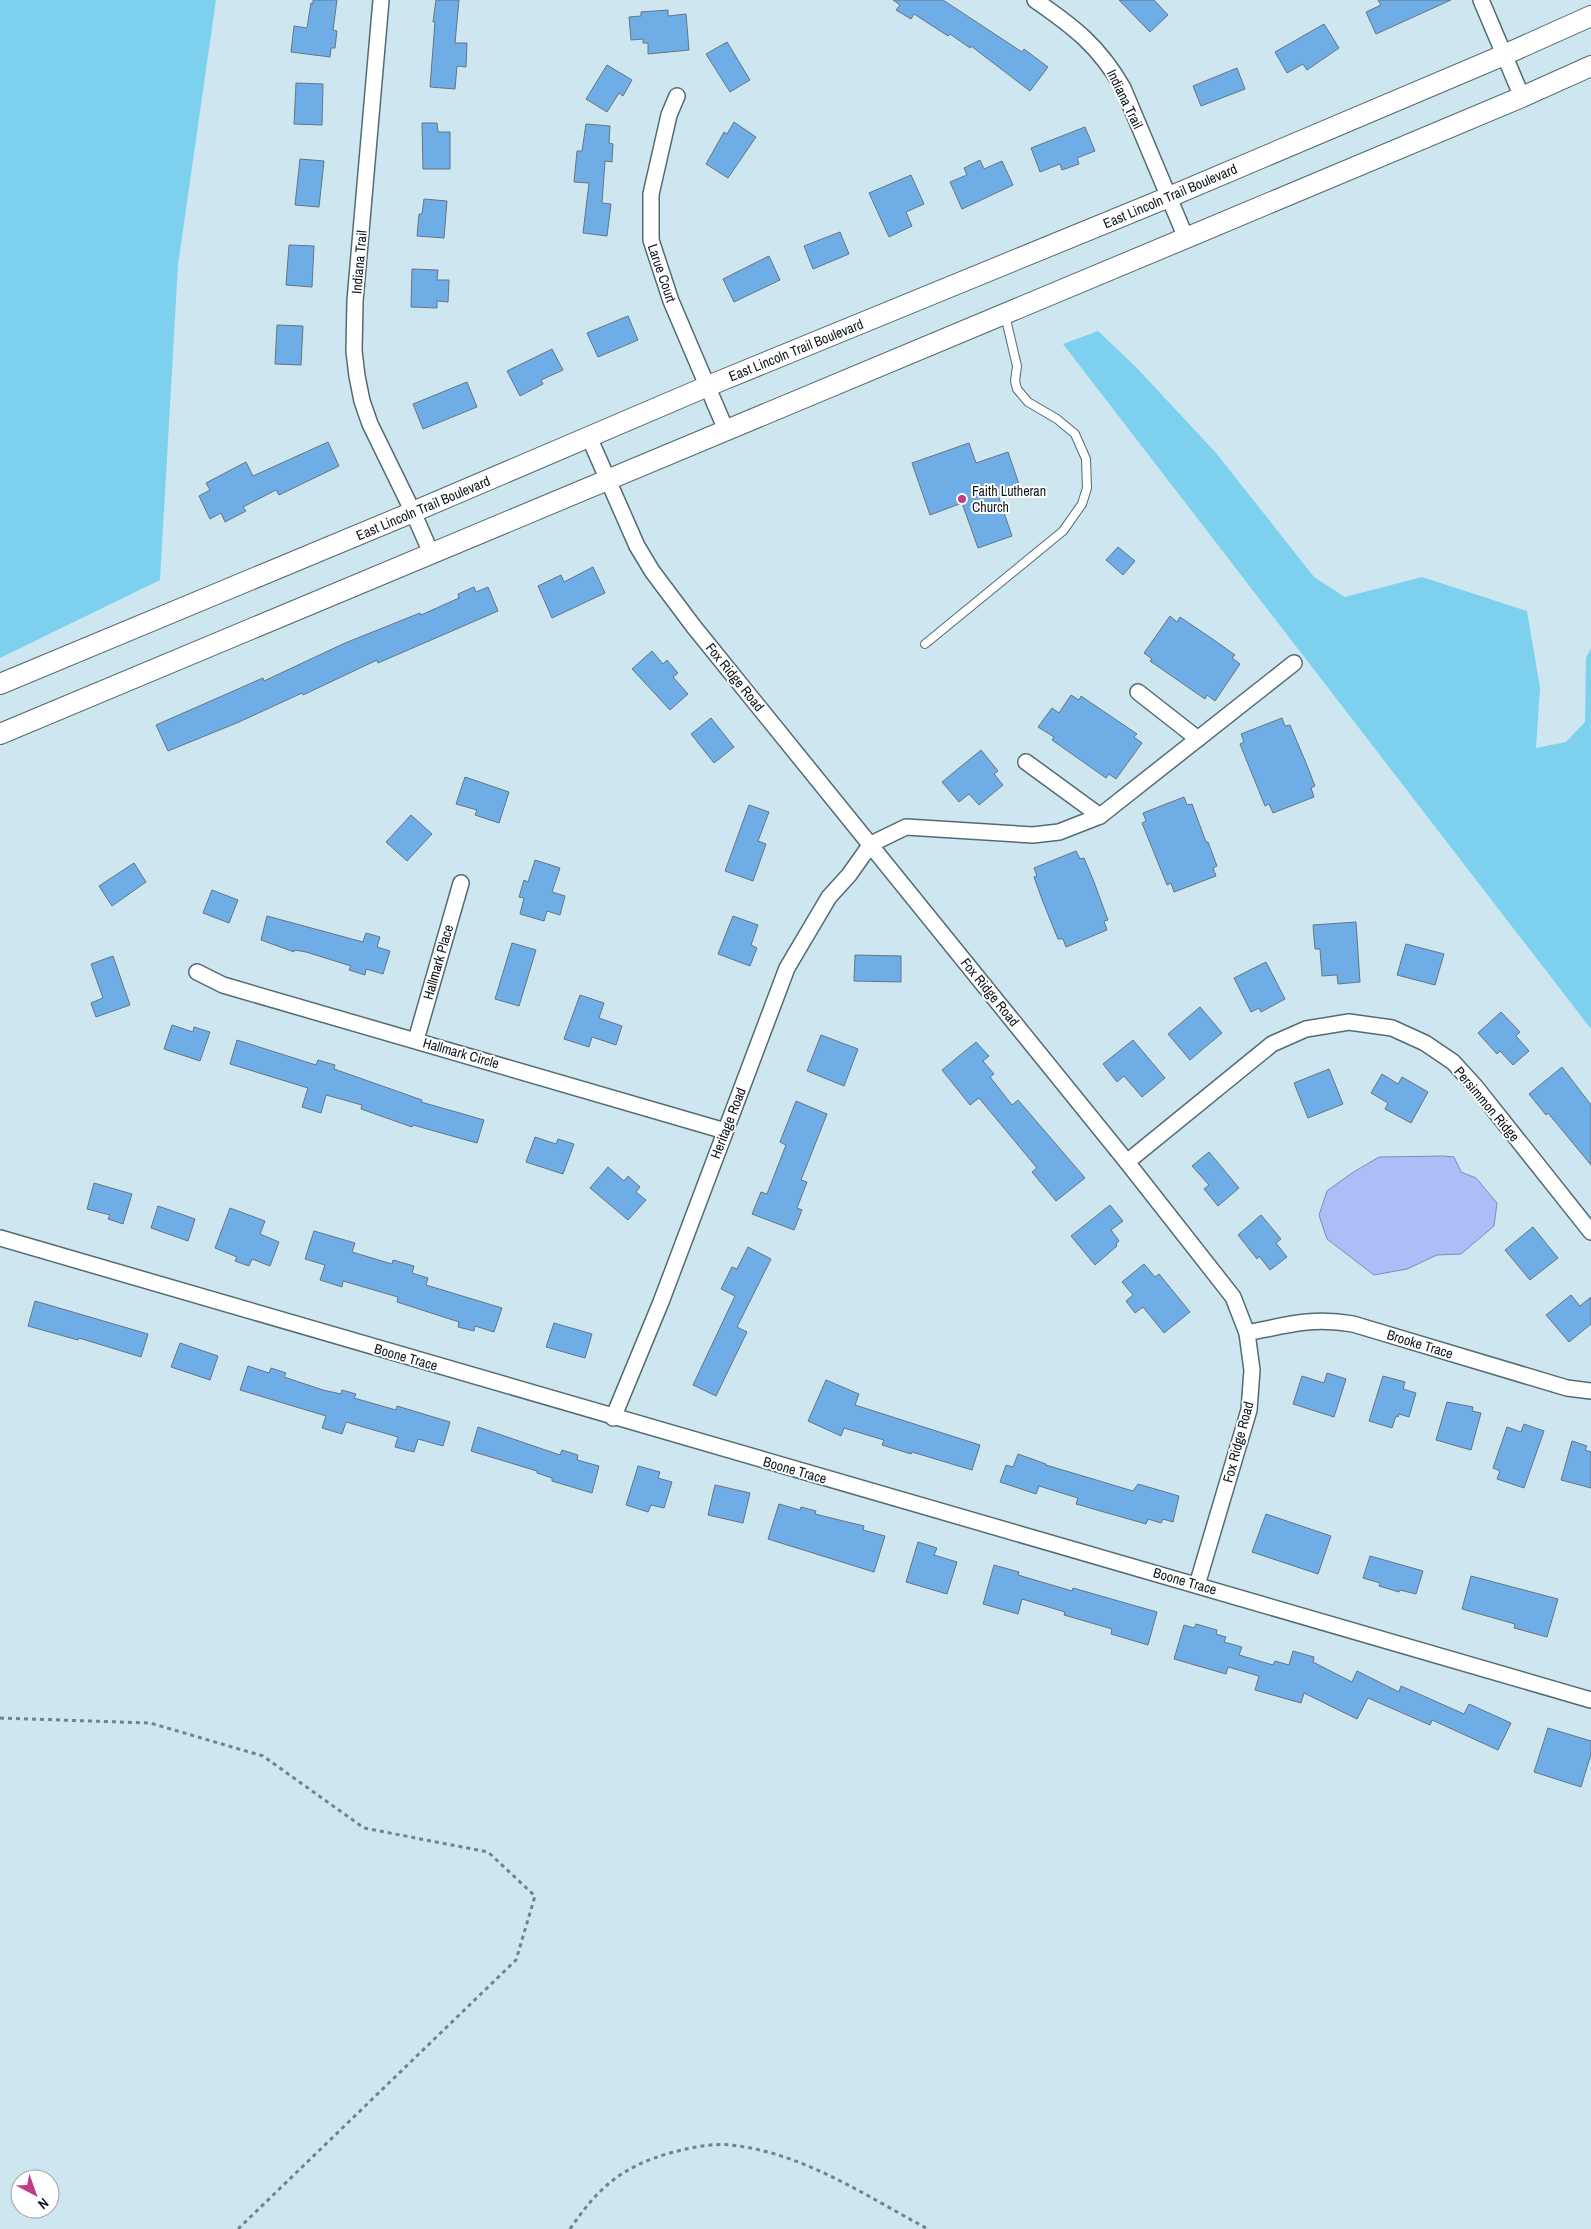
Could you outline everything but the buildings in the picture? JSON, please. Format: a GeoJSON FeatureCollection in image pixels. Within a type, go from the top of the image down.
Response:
{"type":"FeatureCollection","features":[{"type":"Feature","properties":{"kind":"street","name":"Indiana Trail"},"geometry":{"type":"LineString","coordinates":[[381,0],[355,301],[354,351],[357,376],[370,424],[431,553]]}},
{"type":"Feature","properties":{"kind":"street","name":"Indiana Trail"},"geometry":{"type":"LineString","coordinates":[[1035,0],[1090,41],[1114,71],[1123,88],[1186,238]]}},
{"type":"Feature","properties":{"kind":"street"},"geometry":{"type":"LineString","coordinates":[[1481,0],[1522,97]]}},
{"type":"Feature","properties":{"kind":"street","name":"East Lincoln Trail Boulevard"},"geometry":{"type":"LineString","coordinates":[[0,684],[413,512],[708,386],[1169,196],[1504,55],[1591,16]]}},
{"type":"Feature","properties":{"kind":"street"},"geometry":{"type":"LineString","coordinates":[[0,734],[1522,97],[1591,66]]}},
{"type":"Feature","properties":{"kind":"street","name":"Larue Court"},"geometry":{"type":"LineString","coordinates":[[677,96],[669,115],[651,194],[650,240],[671,301],[726,430]]}},
{"type":"Feature","properties":{"kind":"street","name":"Fox Ridge Road"},"geometry":{"type":"LineString","coordinates":[[589,437],[632,538],[652,572],[694,627],[1127,1162],[1233,1297],[1247,1333],[1252,1370],[1249,1410],[1197,1585]]}},
{"type":"Feature","properties":{"kind":"street"},"geometry":{"type":"LineString","coordinates":[[871,844],[906,827],[1033,835],[1060,832],[1100,816],[1294,663]]}},
{"type":"Feature","properties":{"kind":"street"},"geometry":{"type":"LineString","coordinates":[[1138,692],[1198,739]]}},
{"type":"Feature","properties":{"kind":"street"},"geometry":{"type":"LineString","coordinates":[[1026,762],[1100,816]]}},
{"type":"Feature","properties":{"kind":"street","name":"Heritage Road"},"geometry":{"type":"LineString","coordinates":[[613,1418],[661,1302],[787,968],[829,897],[871,844]]}},
{"type":"Feature","properties":{"kind":"street","name":"Hallmark Place"},"geometry":{"type":"LineString","coordinates":[[416,1040],[461,883]]}},
{"type":"Feature","properties":{"kind":"street","name":"Hallmark Circle"},"geometry":{"type":"LineString","coordinates":[[197,972],[223,985],[726,1131]]}},
{"type":"Feature","properties":{"kind":"street","name":"Persimmon Ridge"},"geometry":{"type":"LineString","coordinates":[[1127,1162],[1272,1044],[1306,1029],[1349,1022],[1392,1028],[1425,1043],[1453,1062],[1475,1086],[1591,1232]]}},
{"type":"Feature","properties":{"kind":"street","name":"Boone Trace"},"geometry":{"type":"LineString","coordinates":[[0,1238],[613,1418],[1591,1700]]}},
{"type":"Feature","properties":{"kind":"street","name":"Brooke Trace"},"geometry":{"type":"LineString","coordinates":[[1247,1333],[1311,1320],[1330,1320],[1353,1324],[1567,1388],[1591,1391]]}},
{"type":"Feature","properties":{"kind":"lane"},"geometry":{"type":"LineString","coordinates":[[925,644],[1063,531],[1082,504],[1087,488],[1086,459],[1075,434],[1057,419],[1028,402],[1017,389],[1017,366],[1005,314]]}},
{"type":"Feature","properties":{"kind":"path"},"geometry":{"type":"LineString","coordinates":[[0,1718],[150,1723],[263,1756],[364,1828],[488,1852],[535,1896],[516,1960],[238,2229]]}},
{"type":"Feature","properties":{"kind":"path"},"geometry":{"type":"LineString","coordinates":[[570,2229],[590,2200],[621,2173],[654,2158],[694,2146],[729,2144],[776,2154],[823,2173],[928,2229]]}},
{"type":"Feature","properties":{"kind":"shaded area"},"geometry":{"type":"Polygon","coordinates":[[[0,0],[216,0],[178,265],[160,580],[0,658],[0,0]]]}},
{"type":"Feature","properties":{"kind":"shaded area"},"geometry":{"type":"Polygon","coordinates":[[[1098,331],[1136,367],[1216,453],[1314,577],[1345,597],[1422,577],[1527,611],[1540,688],[1536,748],[1566,742],[1585,722],[1586,658],[1591,648],[1591,1029],[1063,344],[1098,331]]]}},
{"type":"Feature","properties":{"kind":"shaded area"},"geometry":{"type":"Polygon","coordinates":[[[1379,1157],[1454,1157],[1461,1172],[1476,1178],[1497,1203],[1494,1226],[1461,1254],[1437,1255],[1407,1269],[1374,1275],[1327,1239],[1319,1215],[1327,1191],[1352,1173],[1379,1157]]]}},
{"type":"Feature","properties":{"kind":"place","name":"Faith Lutheran Church"},"geometry":{"type":"Point","coordinates":[962,499]}}]}
